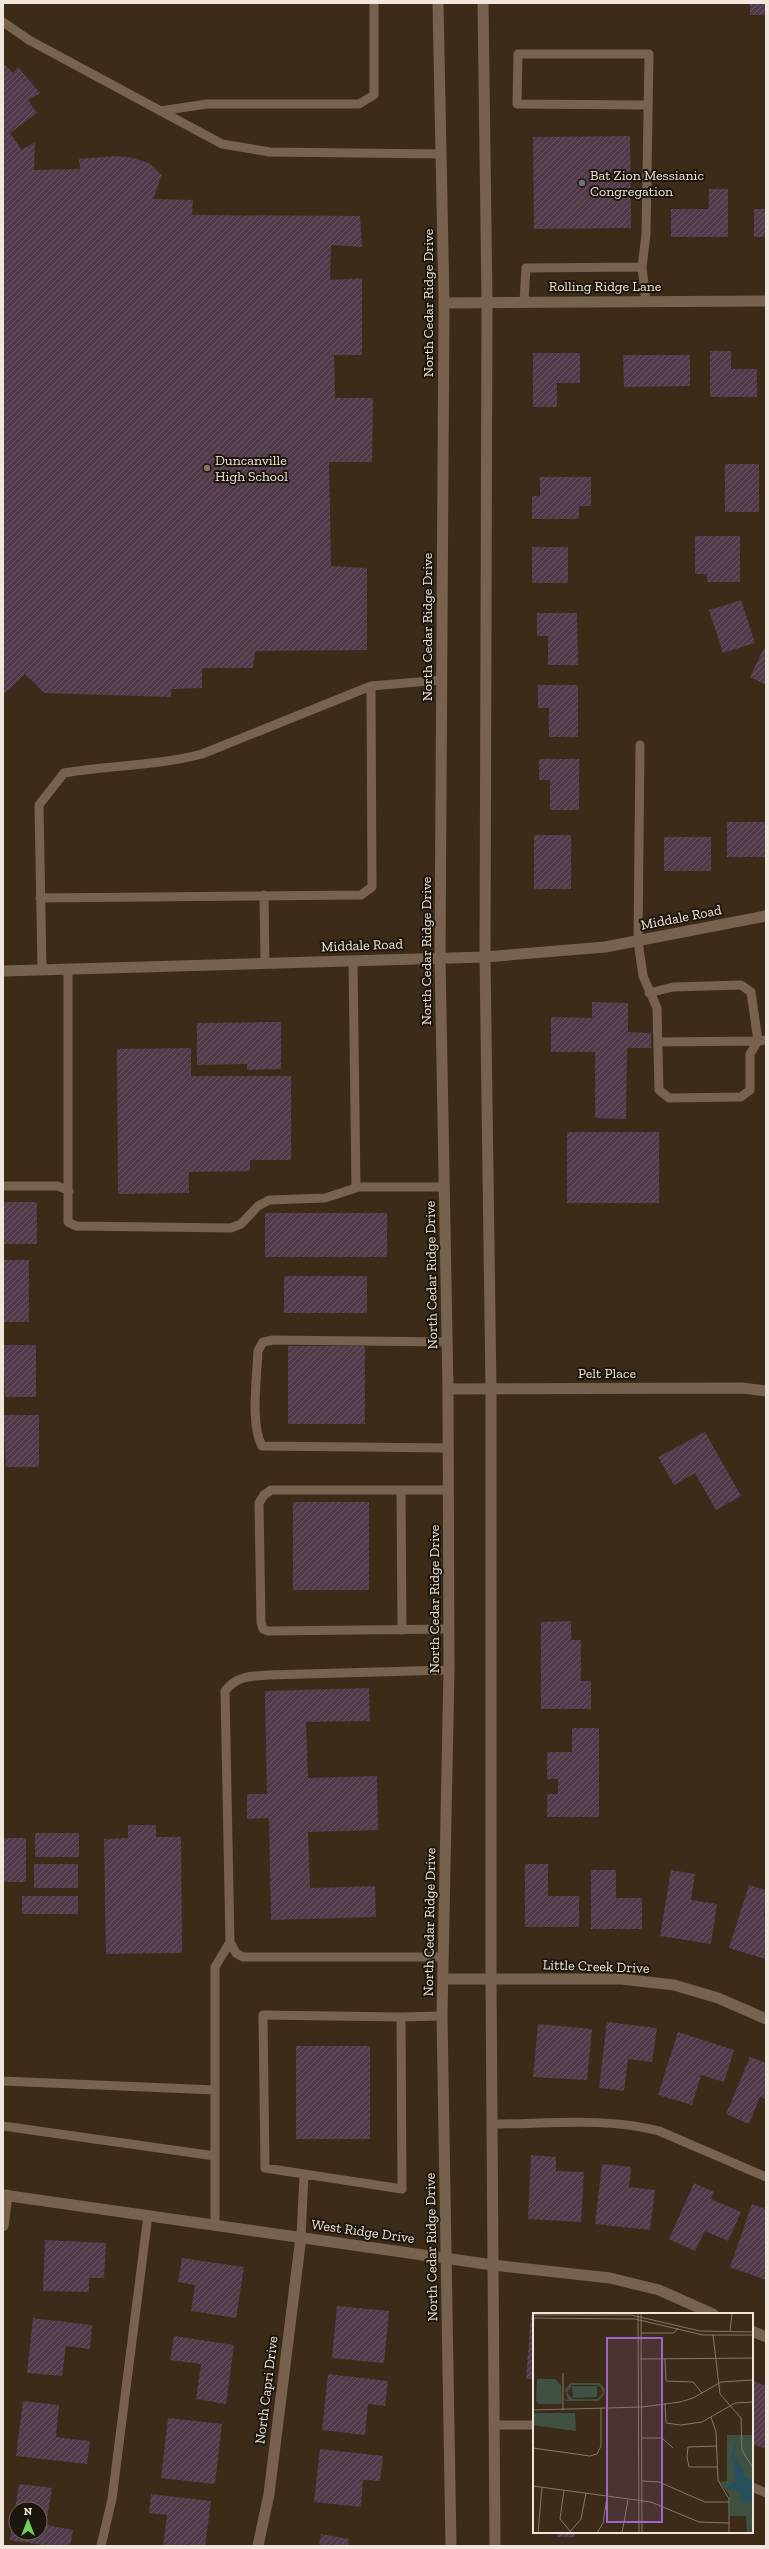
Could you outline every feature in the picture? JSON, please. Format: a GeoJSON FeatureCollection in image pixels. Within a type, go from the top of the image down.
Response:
{"type":"FeatureCollection","features":[{"type":"Feature","properties":{"kind":"main road","name":"North Cedar Ridge Drive"},"geometry":{"type":"LineString","coordinates":[[438,3],[444,303],[440,958],[448,1388],[449,1629],[442,2016],[451,2546]]}},
{"type":"Feature","properties":{"kind":"main road"},"geometry":{"type":"LineString","coordinates":[[483,3],[487,301],[485,957],[491,1388],[491,1979],[495,2546]]}},
{"type":"Feature","properties":{"kind":"main road","name":"Rolling Ridge Lane"},"geometry":{"type":"LineString","coordinates":[[444,303],[487,301],[766,301]]}},
{"type":"Feature","properties":{"kind":"main road","name":"Middale Road"},"geometry":{"type":"LineString","coordinates":[[3,971],[485,957],[605,947],[766,916]]}},
{"type":"Feature","properties":{"kind":"main road","name":"Pelt Place"},"geometry":{"type":"LineString","coordinates":[[448,1388],[742,1388],[766,1391]]}},
{"type":"Feature","properties":{"kind":"main road","name":"Little Creek Drive"},"geometry":{"type":"LineString","coordinates":[[443,1979],[621,1979],[674,1985],[718,1998],[766,2019]]}},
{"type":"Feature","properties":{"kind":"main road"},"geometry":{"type":"LineString","coordinates":[[3,2226],[5,2195]]}},
{"type":"Feature","properties":{"kind":"main road","name":"West Ridge Drive"},"geometry":{"type":"LineString","coordinates":[[5,2195],[493,2265],[610,2278],[659,2290],[711,2313]]}},
{"type":"Feature","properties":{"kind":"main road","name":"North Capri Drive"},"geometry":{"type":"LineString","coordinates":[[258,2546],[268,2494],[301,2238]]}},
{"type":"Feature","properties":{"kind":"main road"},"geometry":{"type":"LineString","coordinates":[[753,2331],[766,2337]]}},
{"type":"Feature","properties":{"kind":"lane"},"geometry":{"type":"LineString","coordinates":[[160,111],[207,104],[359,104],[374,95],[374,3]]}},
{"type":"Feature","properties":{"kind":"lane"},"geometry":{"type":"LineString","coordinates":[[3,22],[29,40],[222,144],[270,152],[441,154]]}},
{"type":"Feature","properties":{"kind":"lane"},"geometry":{"type":"LineString","coordinates":[[646,301],[642,267],[646,234],[649,54],[518,54],[517,104],[647,105]]}},
{"type":"Feature","properties":{"kind":"lane"},"geometry":{"type":"LineString","coordinates":[[524,301],[526,268],[642,267]]}},
{"type":"Feature","properties":{"kind":"lane"},"geometry":{"type":"LineString","coordinates":[[42,970],[39,805],[64,773],[98,767],[150,765],[202,754],[371,686],[442,680]]}},
{"type":"Feature","properties":{"kind":"lane"},"geometry":{"type":"LineString","coordinates":[[40,898],[360,895],[372,887],[371,686]]}},
{"type":"Feature","properties":{"kind":"lane"},"geometry":{"type":"LineString","coordinates":[[640,745],[638,941],[643,976],[649,993],[657,1008],[660,1090],[669,1098],[741,1097],[750,1090],[750,1054],[762,1040]]}},
{"type":"Feature","properties":{"kind":"lane"},"geometry":{"type":"LineString","coordinates":[[264,895],[265,963]]}},
{"type":"Feature","properties":{"kind":"lane"},"geometry":{"type":"LineString","coordinates":[[353,961],[356,1188]]}},
{"type":"Feature","properties":{"kind":"lane"},"geometry":{"type":"LineString","coordinates":[[68,969],[68,1222],[76,1226],[231,1228],[241,1224],[258,1206],[269,1200],[325,1198],[356,1188],[444,1187]]}},
{"type":"Feature","properties":{"kind":"lane"},"geometry":{"type":"LineString","coordinates":[[649,993],[673,987],[741,985],[751,992],[762,1040]]}},
{"type":"Feature","properties":{"kind":"lane"},"geometry":{"type":"LineString","coordinates":[[658,1042],[762,1040]]}},
{"type":"Feature","properties":{"kind":"lane"},"geometry":{"type":"LineString","coordinates":[[3,1186],[58,1186],[69,1191]]}},
{"type":"Feature","properties":{"kind":"lane"},"geometry":{"type":"LineString","coordinates":[[447,1342],[273,1340],[263,1342],[258,1351],[256,1419],[257,1437],[262,1446],[448,1448]]}},
{"type":"Feature","properties":{"kind":"lane"},"geometry":{"type":"LineString","coordinates":[[448,1490],[271,1490],[264,1495],[259,1503],[260,1622],[263,1629],[268,1631],[449,1629]]}},
{"type":"Feature","properties":{"kind":"lane"},"geometry":{"type":"LineString","coordinates":[[401,1490],[402,1630]]}},
{"type":"Feature","properties":{"kind":"lane"},"geometry":{"type":"LineString","coordinates":[[444,1956],[243,1957],[236,1953],[230,1942],[225,1691],[232,1681],[243,1677],[268,1674],[449,1670]]}},
{"type":"Feature","properties":{"kind":"lane"},"geometry":{"type":"LineString","coordinates":[[215,2225],[215,1967],[230,1942]]}},
{"type":"Feature","properties":{"kind":"lane"},"geometry":{"type":"LineString","coordinates":[[401,2017],[402,2189],[265,2168],[263,2015],[401,2017],[442,2016]]}},
{"type":"Feature","properties":{"kind":"lane"},"geometry":{"type":"LineString","coordinates":[[3,2081],[215,2090]]}},
{"type":"Feature","properties":{"kind":"lane"},"geometry":{"type":"LineString","coordinates":[[492,2124],[612,2124],[642,2127],[659,2131],[766,2177]]}},
{"type":"Feature","properties":{"kind":"lane"},"geometry":{"type":"LineString","coordinates":[[3,2126],[215,2156]]}},
{"type":"Feature","properties":{"kind":"lane"},"geometry":{"type":"LineString","coordinates":[[301,2238],[304,2174]]}},
{"type":"Feature","properties":{"kind":"lane"},"geometry":{"type":"LineString","coordinates":[[101,2546],[112,2499],[148,2215]]}},
{"type":"Feature","properties":{"kind":"lane"},"geometry":{"type":"LineString","coordinates":[[494,2425],[533,2425]]}},
{"type":"Feature","properties":{"kind":"lane"},"geometry":{"type":"LineString","coordinates":[[753,2487],[766,2493]]}},
{"type":"Feature","properties":{"kind":"building"},"geometry":{"type":"Polygon","coordinates":[[[750,3],[766,3],[766,15],[750,15],[750,3]]]}},
{"type":"Feature","properties":{"kind":"building"},"geometry":{"type":"Polygon","coordinates":[[[4,64],[13,73],[18,67],[40,93],[28,100],[37,113],[10,133],[22,150],[35,142],[34,170],[80,169],[79,159],[116,156],[133,158],[149,163],[162,175],[153,199],[193,200],[192,215],[360,216],[362,247],[331,245],[330,280],[362,278],[362,355],[334,355],[335,398],[373,398],[372,462],[329,462],[331,566],[367,568],[367,650],[255,651],[253,668],[202,668],[202,688],[171,689],[171,697],[44,693],[25,674],[3,695],[4,64]]]}},
{"type":"Feature","properties":{"kind":"building","name":"Bat Zion Messianic Congregation"},"geometry":{"type":"Polygon","coordinates":[[[630,136],[631,228],[534,229],[533,137],[630,136]]]}},
{"type":"Feature","properties":{"kind":"building"},"geometry":{"type":"Polygon","coordinates":[[[709,189],[728,189],[728,237],[671,237],[671,209],[709,209],[709,189]]]}},
{"type":"Feature","properties":{"kind":"building"},"geometry":{"type":"Polygon","coordinates":[[[754,209],[766,209],[766,237],[754,237],[754,209]]]}},
{"type":"Feature","properties":{"kind":"building"},"geometry":{"type":"Polygon","coordinates":[[[710,351],[731,351],[731,369],[757,369],[757,397],[710,397],[710,351]]]}},
{"type":"Feature","properties":{"kind":"building"},"geometry":{"type":"Polygon","coordinates":[[[533,353],[580,353],[580,383],[557,383],[557,407],[533,407],[533,353]]]}},
{"type":"Feature","properties":{"kind":"building"},"geometry":{"type":"Polygon","coordinates":[[[623,355],[690,355],[690,386],[624,387],[623,355]]]}},
{"type":"Feature","properties":{"kind":"building"},"geometry":{"type":"Polygon","coordinates":[[[725,464],[759,464],[759,512],[725,512],[725,464]]]}},
{"type":"Feature","properties":{"kind":"building"},"geometry":{"type":"Polygon","coordinates":[[[540,477],[591,477],[591,506],[579,506],[579,519],[532,519],[532,496],[540,496],[540,477]]]}},
{"type":"Feature","properties":{"kind":"building"},"geometry":{"type":"Polygon","coordinates":[[[695,536],[740,536],[740,582],[707,582],[707,574],[695,574],[695,536]]]}},
{"type":"Feature","properties":{"kind":"building"},"geometry":{"type":"Polygon","coordinates":[[[532,547],[568,547],[568,583],[532,583],[532,547]]]}},
{"type":"Feature","properties":{"kind":"building"},"geometry":{"type":"Polygon","coordinates":[[[741,600],[755,643],[723,653],[709,610],[741,600]]]}},
{"type":"Feature","properties":{"kind":"building"},"geometry":{"type":"Polygon","coordinates":[[[537,613],[577,613],[578,665],[548,665],[548,636],[537,636],[537,613]]]}},
{"type":"Feature","properties":{"kind":"building"},"geometry":{"type":"Polygon","coordinates":[[[764,648],[766,649],[766,685],[750,677],[764,648]]]}},
{"type":"Feature","properties":{"kind":"building"},"geometry":{"type":"Polygon","coordinates":[[[538,685],[578,685],[578,737],[549,737],[549,708],[538,708],[538,685]]]}},
{"type":"Feature","properties":{"kind":"building"},"geometry":{"type":"Polygon","coordinates":[[[539,759],[579,759],[579,810],[550,810],[550,780],[539,780],[539,759]]]}},
{"type":"Feature","properties":{"kind":"building"},"geometry":{"type":"Polygon","coordinates":[[[727,822],[766,822],[766,857],[727,857],[727,822]]]}},
{"type":"Feature","properties":{"kind":"building"},"geometry":{"type":"Polygon","coordinates":[[[534,835],[571,835],[571,889],[534,889],[534,835]]]}},
{"type":"Feature","properties":{"kind":"building"},"geometry":{"type":"Polygon","coordinates":[[[664,837],[711,837],[711,871],[664,871],[664,837]]]}},
{"type":"Feature","properties":{"kind":"building"},"geometry":{"type":"Polygon","coordinates":[[[592,1002],[628,1003],[628,1032],[651,1033],[651,1048],[627,1048],[626,1119],[595,1118],[595,1052],[551,1052],[551,1017],[592,1018],[592,1002]]]}},
{"type":"Feature","properties":{"kind":"building"},"geometry":{"type":"Polygon","coordinates":[[[281,1022],[281,1069],[247,1070],[247,1064],[197,1065],[197,1023],[281,1022]]]}},
{"type":"Feature","properties":{"kind":"building"},"geometry":{"type":"Polygon","coordinates":[[[191,1048],[191,1076],[291,1076],[291,1160],[250,1160],[250,1171],[189,1172],[189,1193],[118,1194],[117,1049],[191,1048]]]}},
{"type":"Feature","properties":{"kind":"building"},"geometry":{"type":"Polygon","coordinates":[[[567,1132],[659,1132],[659,1203],[567,1203],[567,1132]]]}},
{"type":"Feature","properties":{"kind":"building"},"geometry":{"type":"Polygon","coordinates":[[[3,1202],[37,1202],[37,1244],[3,1244],[3,1202]]]}},
{"type":"Feature","properties":{"kind":"building"},"geometry":{"type":"Polygon","coordinates":[[[265,1213],[387,1213],[387,1257],[265,1257],[265,1213]]]}},
{"type":"Feature","properties":{"kind":"building"},"geometry":{"type":"Polygon","coordinates":[[[3,1260],[29,1260],[29,1322],[3,1322],[3,1260]]]}},
{"type":"Feature","properties":{"kind":"building"},"geometry":{"type":"Polygon","coordinates":[[[284,1276],[367,1276],[367,1313],[284,1313],[284,1276]]]}},
{"type":"Feature","properties":{"kind":"building"},"geometry":{"type":"Polygon","coordinates":[[[3,1345],[36,1345],[36,1397],[5,1397],[3,1345]]]}},
{"type":"Feature","properties":{"kind":"building"},"geometry":{"type":"Polygon","coordinates":[[[288,1346],[365,1346],[365,1424],[288,1424],[288,1346]]]}},
{"type":"Feature","properties":{"kind":"building"},"geometry":{"type":"Polygon","coordinates":[[[3,1415],[39,1415],[39,1467],[6,1467],[3,1415]]]}},
{"type":"Feature","properties":{"kind":"building"},"geometry":{"type":"Polygon","coordinates":[[[705,1432],[741,1496],[716,1510],[695,1473],[674,1485],[658,1457],[705,1432]]]}},
{"type":"Feature","properties":{"kind":"building"},"geometry":{"type":"Polygon","coordinates":[[[293,1502],[369,1502],[369,1590],[293,1590],[293,1502]]]}},
{"type":"Feature","properties":{"kind":"building"},"geometry":{"type":"Polygon","coordinates":[[[571,1621],[571,1640],[581,1640],[581,1681],[591,1681],[591,1709],[541,1709],[541,1622],[571,1621]]]}},
{"type":"Feature","properties":{"kind":"building"},"geometry":{"type":"Polygon","coordinates":[[[369,1688],[370,1721],[306,1722],[308,1778],[377,1776],[378,1830],[308,1832],[310,1888],[375,1886],[376,1917],[271,1920],[269,1818],[247,1819],[247,1794],[267,1794],[265,1691],[369,1688]]]}},
{"type":"Feature","properties":{"kind":"building"},"geometry":{"type":"Polygon","coordinates":[[[572,1728],[599,1728],[599,1817],[547,1817],[547,1794],[558,1794],[558,1779],[547,1779],[547,1752],[572,1752],[572,1728]]]}},
{"type":"Feature","properties":{"kind":"building"},"geometry":{"type":"Polygon","coordinates":[[[128,1825],[156,1825],[156,1837],[181,1837],[182,1953],[106,1954],[104,1839],[128,1838],[128,1825]]]}},
{"type":"Feature","properties":{"kind":"building"},"geometry":{"type":"Polygon","coordinates":[[[35,1833],[79,1833],[79,1857],[35,1857],[35,1833]]]}},
{"type":"Feature","properties":{"kind":"building"},"geometry":{"type":"Polygon","coordinates":[[[3,1838],[26,1838],[26,1882],[3,1882],[3,1838]]]}},
{"type":"Feature","properties":{"kind":"building"},"geometry":{"type":"Polygon","coordinates":[[[34,1864],[78,1864],[78,1888],[34,1888],[34,1864]]]}},
{"type":"Feature","properties":{"kind":"building"},"geometry":{"type":"Polygon","coordinates":[[[525,1864],[548,1864],[548,1896],[579,1896],[579,1927],[525,1927],[525,1864]]]}},
{"type":"Feature","properties":{"kind":"building"},"geometry":{"type":"Polygon","coordinates":[[[591,1870],[616,1870],[616,1898],[642,1898],[642,1929],[591,1929],[591,1870]]]}},
{"type":"Feature","properties":{"kind":"building"},"geometry":{"type":"Polygon","coordinates":[[[671,1870],[695,1874],[691,1900],[717,1904],[711,1944],[660,1936],[671,1870]]]}},
{"type":"Feature","properties":{"kind":"building"},"geometry":{"type":"Polygon","coordinates":[[[749,1885],[766,1890],[764,1917],[766,1918],[766,1959],[729,1948],[749,1885]]]}},
{"type":"Feature","properties":{"kind":"building"},"geometry":{"type":"Polygon","coordinates":[[[22,1896],[78,1896],[78,1914],[22,1914],[22,1896]]]}},
{"type":"Feature","properties":{"kind":"building"},"geometry":{"type":"Polygon","coordinates":[[[607,2022],[657,2028],[652,2062],[628,2059],[624,2091],[599,2088],[607,2022]]]}},
{"type":"Feature","properties":{"kind":"building"},"geometry":{"type":"Polygon","coordinates":[[[538,2024],[592,2029],[587,2080],[533,2077],[538,2024]]]}},
{"type":"Feature","properties":{"kind":"building"},"geometry":{"type":"Polygon","coordinates":[[[678,2032],[734,2050],[724,2082],[701,2075],[692,2105],[658,2095],[678,2032]]]}},
{"type":"Feature","properties":{"kind":"building"},"geometry":{"type":"Polygon","coordinates":[[[296,2046],[370,2046],[370,2139],[296,2139],[296,2046]]]}},
{"type":"Feature","properties":{"kind":"building"},"geometry":{"type":"Polygon","coordinates":[[[750,2057],[766,2063],[766,2099],[760,2097],[749,2124],[726,2114],[750,2057]]]}},
{"type":"Feature","properties":{"kind":"building"},"geometry":{"type":"Polygon","coordinates":[[[531,2155],[556,2157],[556,2171],[584,2172],[581,2222],[528,2219],[531,2155]]]}},
{"type":"Feature","properties":{"kind":"building"},"geometry":{"type":"Polygon","coordinates":[[[602,2164],[631,2167],[629,2187],[655,2190],[650,2230],[595,2224],[602,2164]]]}},
{"type":"Feature","properties":{"kind":"building"},"geometry":{"type":"Polygon","coordinates":[[[694,2183],[714,2192],[711,2199],[741,2212],[728,2241],[705,2231],[695,2251],[669,2239],[694,2183]]]}},
{"type":"Feature","properties":{"kind":"building"},"geometry":{"type":"Polygon","coordinates":[[[752,2204],[766,2209],[766,2280],[730,2267],[752,2204]]]}},
{"type":"Feature","properties":{"kind":"building"},"geometry":{"type":"Polygon","coordinates":[[[45,2240],[106,2243],[104,2278],[89,2278],[89,2292],[43,2291],[45,2240]]]}},
{"type":"Feature","properties":{"kind":"building"},"geometry":{"type":"Polygon","coordinates":[[[182,2258],[244,2267],[236,2318],[191,2311],[195,2285],[178,2282],[182,2258]]]}},
{"type":"Feature","properties":{"kind":"building"},"geometry":{"type":"Polygon","coordinates":[[[337,2306],[389,2311],[384,2363],[332,2358],[337,2306]]]}},
{"type":"Feature","properties":{"kind":"building"},"geometry":{"type":"Polygon","coordinates":[[[531,2315],[533,2315],[533,2379],[526,2379],[531,2315]]]}},
{"type":"Feature","properties":{"kind":"building"},"geometry":{"type":"Polygon","coordinates":[[[33,2318],[92,2325],[90,2349],[66,2346],[62,2376],[27,2373],[33,2318]]]}},
{"type":"Feature","properties":{"kind":"building"},"geometry":{"type":"Polygon","coordinates":[[[174,2336],[234,2345],[226,2404],[196,2399],[201,2364],[170,2360],[174,2336]]]}},
{"type":"Feature","properties":{"kind":"building"},"geometry":{"type":"Polygon","coordinates":[[[328,2374],[388,2381],[385,2406],[368,2404],[365,2435],[322,2430],[328,2374]]]}},
{"type":"Feature","properties":{"kind":"building"},"geometry":{"type":"Polygon","coordinates":[[[753,2380],[766,2386],[766,2449],[753,2444],[753,2380]]]}},
{"type":"Feature","properties":{"kind":"building"},"geometry":{"type":"Polygon","coordinates":[[[23,2401],[59,2405],[56,2437],[90,2441],[87,2464],[16,2456],[23,2401]]]}},
{"type":"Feature","properties":{"kind":"building"},"geometry":{"type":"Polygon","coordinates":[[[168,2418],[222,2424],[215,2484],[161,2478],[168,2418]]]}},
{"type":"Feature","properties":{"kind":"building"},"geometry":{"type":"Polygon","coordinates":[[[320,2449],[383,2456],[380,2481],[363,2480],[361,2507],[314,2502],[320,2449]]]}},
{"type":"Feature","properties":{"kind":"building"},"geometry":{"type":"Polygon","coordinates":[[[19,2484],[52,2488],[48,2513],[48,2501],[16,2501],[19,2484]]]}},
{"type":"Feature","properties":{"kind":"building"},"geometry":{"type":"Polygon","coordinates":[[[151,2494],[211,2501],[205,2546],[163,2546],[167,2515],[149,2513],[151,2494]]]}},
{"type":"Feature","properties":{"kind":"building"},"geometry":{"type":"Polygon","coordinates":[[[48,2525],[73,2530],[70,2546],[49,2546],[16,2541],[48,2541],[48,2525]]]}},
{"type":"Feature","properties":{"kind":"building"},"geometry":{"type":"Polygon","coordinates":[[[557,2533],[575,2533],[575,2537],[557,2537],[557,2533]]]}},
{"type":"Feature","properties":{"kind":"building"},"geometry":{"type":"Polygon","coordinates":[[[321,2534],[349,2539],[348,2546],[319,2546],[321,2534]]]}},
{"type":"Feature","properties":{"kind":"place","name":"Bat Zion Messianic Congregation"},"geometry":{"type":"Point","coordinates":[582,183]}},
{"type":"Feature","properties":{"kind":"place","name":"Duncanville High School"},"geometry":{"type":"Point","coordinates":[207,468]}}]}
